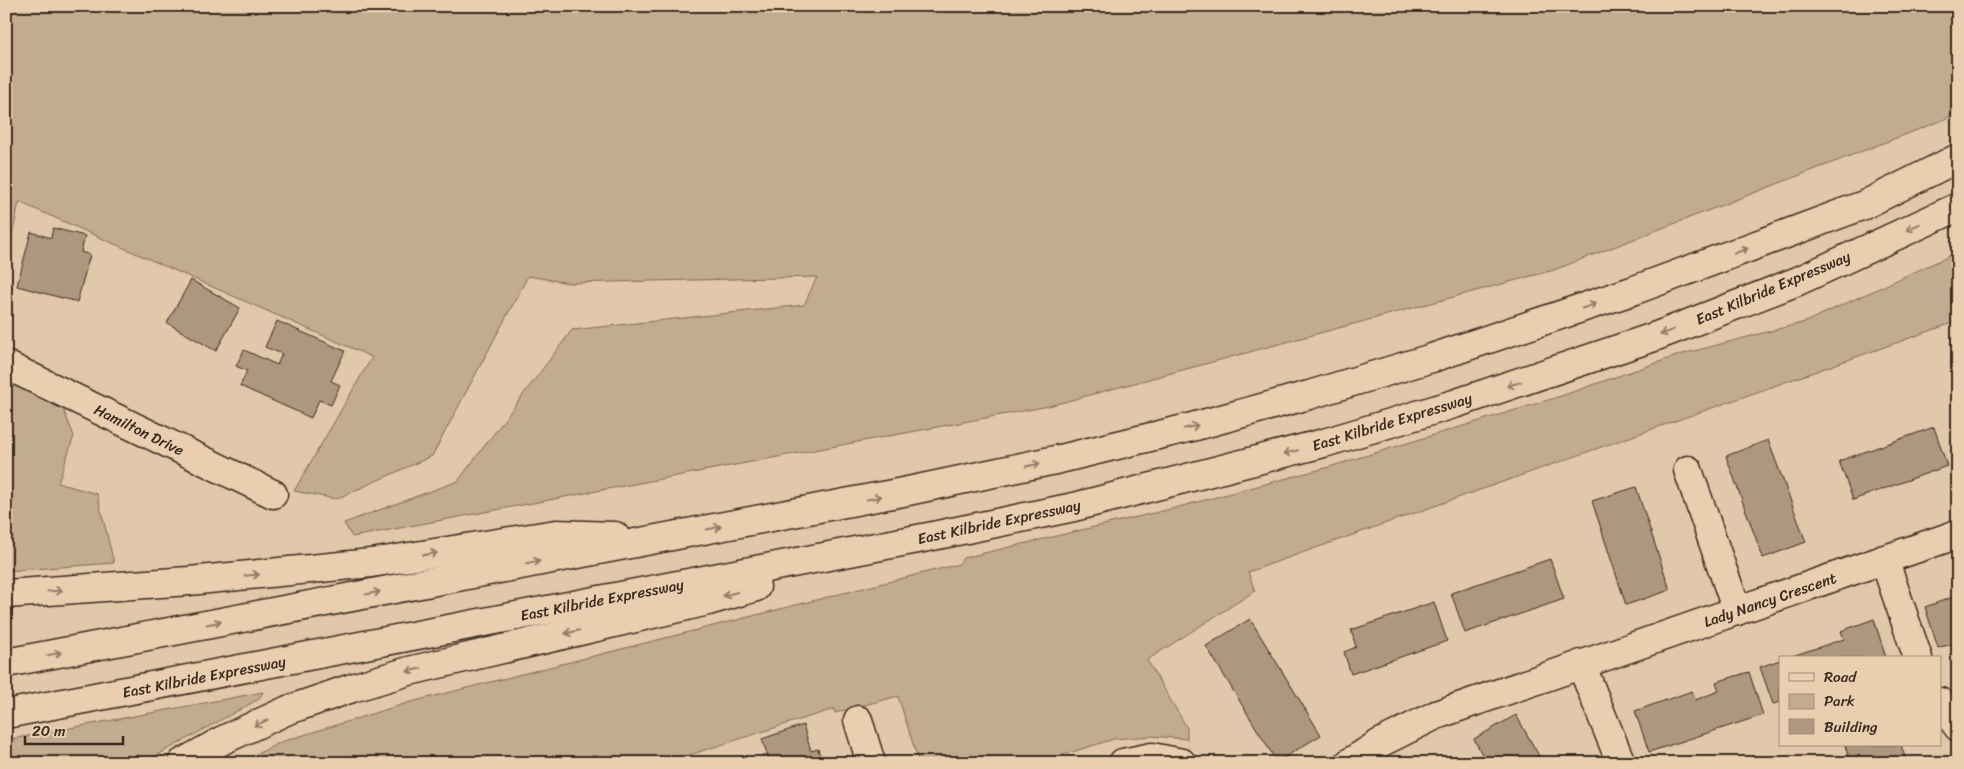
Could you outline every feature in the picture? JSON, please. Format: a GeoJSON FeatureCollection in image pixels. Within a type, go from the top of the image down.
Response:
{"type":"FeatureCollection","features":[{"type":"Feature","properties":{"kind":"main road"},"geometry":{"type":"LineString","coordinates":[[6,663],[908,491],[1060,460],[1192,427],[1309,395],[1432,358],[1632,292],[1864,205],[1958,158]]}},
{"type":"Feature","properties":{"kind":"main road","name":"East Kilbride Expressway"},"geometry":{"type":"LineString","coordinates":[[6,714],[928,537],[1093,502],[1324,443],[1454,404],[1654,336],[1798,281],[1958,207]]}},
{"type":"Feature","properties":{"kind":"main road","name":"Hamilton Drive"},"geometry":{"type":"LineString","coordinates":[[6,365],[273,494]]}},
{"type":"Feature","properties":{"kind":"main road"},"geometry":{"type":"LineString","coordinates":[[1688,470],[1738,611]]}},
{"type":"Feature","properties":{"kind":"main road"},"geometry":{"type":"LineString","coordinates":[[6,594],[198,580],[371,564],[556,534],[666,537]]}},
{"type":"Feature","properties":{"kind":"main road","name":"Lady Nancy Crescent"},"geometry":{"type":"LineString","coordinates":[[1349,763],[1380,743],[1436,715],[1958,534]]}},
{"type":"Feature","properties":{"kind":"main road"},"geometry":{"type":"LineString","coordinates":[[182,763],[223,740],[288,710],[409,671],[708,601],[928,537]]}},
{"type":"Feature","properties":{"kind":"main road"},"geometry":{"type":"LineString","coordinates":[[1884,559],[1917,656]]}},
{"type":"Feature","properties":{"kind":"main road"},"geometry":{"type":"LineString","coordinates":[[1581,664],[1621,763]]}},
{"type":"Feature","properties":{"kind":"main road"},"geometry":{"type":"LineString","coordinates":[[1942,705],[1958,727]]}},
{"type":"Feature","properties":{"kind":"main road"},"geometry":{"type":"LineString","coordinates":[[858,720],[871,763]]}},
{"type":"Feature","properties":{"kind":"main road"},"geometry":{"type":"LineString","coordinates":[[1124,763],[1152,756],[1182,763]]}},
{"type":"Feature","properties":{"kind":"green space"},"geometry":{"type":"Polygon","coordinates":[[[6,6],[1958,6],[1958,112],[1943,120],[1554,270],[1049,406],[352,537],[344,523],[458,481],[572,330],[804,305],[817,277],[569,283],[528,276],[432,456],[336,499],[294,491],[372,357],[19,202],[6,266],[6,6]]]}},
{"type":"Feature","properties":{"kind":"green space"},"geometry":{"type":"Polygon","coordinates":[[[1958,252],[1958,321],[1248,572],[1255,591],[1147,660],[1187,728],[1187,739],[1151,736],[1114,739],[1037,763],[919,763],[898,696],[835,713],[834,709],[664,763],[239,763],[281,742],[407,703],[959,564],[963,558],[1175,508],[1329,467],[1558,397],[1679,355],[1805,322],[1958,252]]]}},
{"type":"Feature","properties":{"kind":"green space"},"geometry":{"type":"Polygon","coordinates":[[[6,380],[62,406],[74,436],[58,483],[97,494],[114,563],[6,571],[6,380]]]}},
{"type":"Feature","properties":{"kind":"green space"},"geometry":{"type":"Polygon","coordinates":[[[263,692],[259,699],[143,763],[6,763],[6,740],[263,692]]]}},
{"type":"Feature","properties":{"kind":"building"},"geometry":{"type":"Polygon","coordinates":[[[53,228],[85,236],[81,252],[90,255],[77,302],[17,286],[31,232],[51,238],[53,228]]]}},
{"type":"Feature","properties":{"kind":"building"},"geometry":{"type":"Polygon","coordinates":[[[191,280],[240,308],[216,351],[167,323],[191,280]]]}},
{"type":"Feature","properties":{"kind":"building"},"geometry":{"type":"Polygon","coordinates":[[[277,321],[345,351],[331,381],[340,385],[331,405],[319,400],[311,418],[240,386],[247,371],[236,366],[244,350],[277,365],[282,354],[265,347],[277,321]]]}},
{"type":"Feature","properties":{"kind":"building"},"geometry":{"type":"Polygon","coordinates":[[[1934,427],[1947,466],[1853,500],[1839,461],[1934,427]]]}},
{"type":"Feature","properties":{"kind":"building"},"geometry":{"type":"Polygon","coordinates":[[[1768,440],[1806,542],[1763,558],[1726,456],[1768,440]]]}},
{"type":"Feature","properties":{"kind":"building"},"geometry":{"type":"Polygon","coordinates":[[[1636,487],[1670,590],[1626,605],[1592,501],[1636,487]]]}},
{"type":"Feature","properties":{"kind":"building"},"geometry":{"type":"Polygon","coordinates":[[[1550,559],[1564,599],[1465,633],[1451,593],[1550,559]]]}},
{"type":"Feature","properties":{"kind":"building"},"geometry":{"type":"Polygon","coordinates":[[[1956,596],[1958,601],[1958,642],[1938,648],[1925,607],[1956,596]]]}},
{"type":"Feature","properties":{"kind":"building"},"geometry":{"type":"Polygon","coordinates":[[[1434,602],[1447,641],[1351,674],[1344,652],[1356,647],[1351,630],[1434,602]]]}},
{"type":"Feature","properties":{"kind":"building"},"geometry":{"type":"Polygon","coordinates":[[[1250,619],[1321,735],[1277,762],[1206,646],[1250,619]]]}},
{"type":"Feature","properties":{"kind":"building"},"geometry":{"type":"Polygon","coordinates":[[[1874,619],[1885,656],[1792,656],[1844,639],[1841,631],[1874,619]]]}},
{"type":"Feature","properties":{"kind":"building"},"geometry":{"type":"Polygon","coordinates":[[[1779,660],[1779,702],[1773,704],[1760,667],[1779,660]]]}},
{"type":"Feature","properties":{"kind":"building"},"geometry":{"type":"Polygon","coordinates":[[[1749,672],[1763,715],[1649,752],[1635,711],[1692,691],[1695,700],[1719,691],[1716,682],[1749,672]]]}},
{"type":"Feature","properties":{"kind":"building"},"geometry":{"type":"Polygon","coordinates":[[[1516,715],[1543,763],[1476,763],[1484,758],[1474,739],[1516,715]]]}},
{"type":"Feature","properties":{"kind":"building"},"geometry":{"type":"Polygon","coordinates":[[[803,725],[811,751],[818,749],[822,763],[770,763],[762,739],[803,725]]]}},
{"type":"Feature","properties":{"kind":"building"},"geometry":{"type":"Polygon","coordinates":[[[1845,746],[1901,746],[1907,763],[1850,763],[1845,746]]]}}]}
